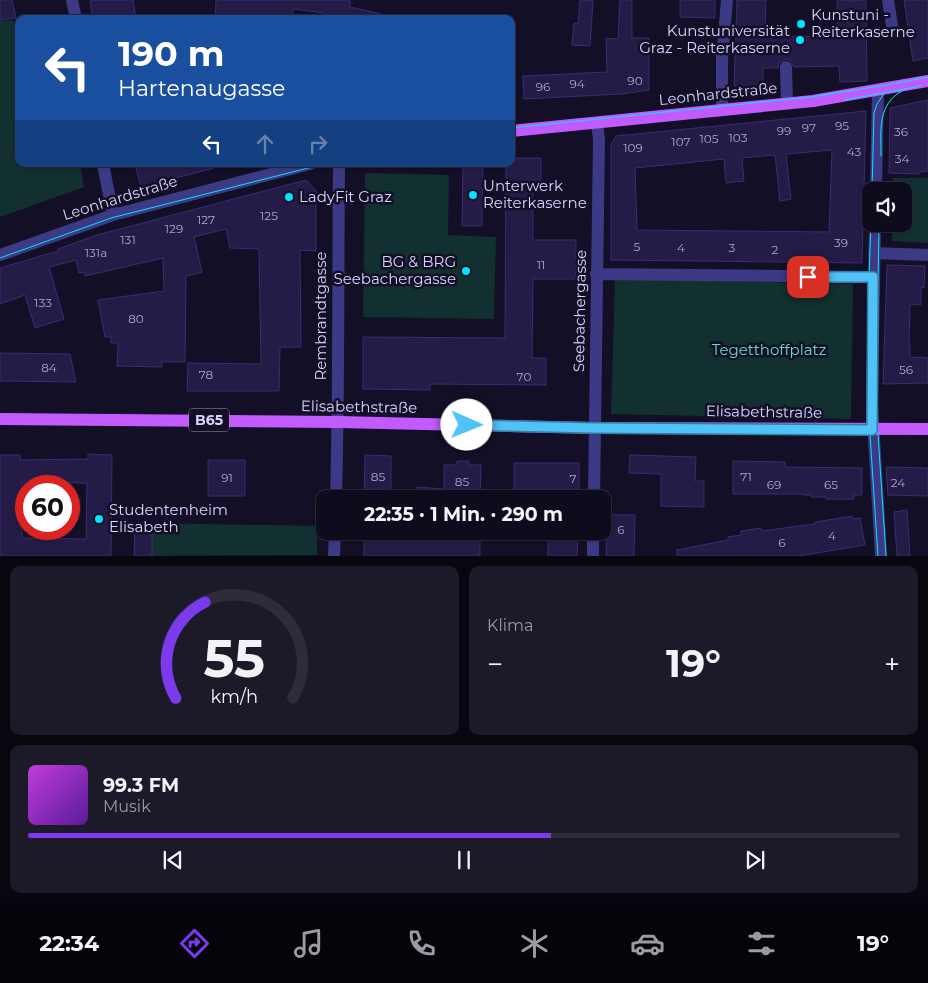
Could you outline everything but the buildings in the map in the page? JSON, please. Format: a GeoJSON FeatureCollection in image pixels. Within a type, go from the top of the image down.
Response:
{"type":"FeatureCollection","features":[{"type":"Feature","properties":{"kind":"main road","name":"Leonhardstraße"},"geometry":{"type":"LineString","coordinates":[[515,131],[813,101],[928,80]]}},
{"type":"Feature","properties":{"kind":"main road","name":"Elisabethstraße"},"geometry":{"type":"LineString","coordinates":[[0,419],[338,422],[595,428],[928,429]]}},
{"type":"Feature","properties":{"kind":"street"},"geometry":{"type":"LineString","coordinates":[[72,0],[75,15]]}},
{"type":"Feature","properties":{"kind":"street"},"geometry":{"type":"LineString","coordinates":[[722,110],[722,59],[727,0]]}},
{"type":"Feature","properties":{"kind":"street"},"geometry":{"type":"LineString","coordinates":[[888,0],[893,32]]}},
{"type":"Feature","properties":{"kind":"street"},"geometry":{"type":"LineString","coordinates":[[786,67],[788,103]]}},
{"type":"Feature","properties":{"kind":"street"},"geometry":{"type":"LineString","coordinates":[[876,182],[878,90]]}},
{"type":"Feature","properties":{"kind":"street","name":"Seebachergasse"},"geometry":{"type":"LineString","coordinates":[[594,490],[599,139],[597,123]]}},
{"type":"Feature","properties":{"kind":"street"},"geometry":{"type":"LineString","coordinates":[[104,167],[113,214]]}},
{"type":"Feature","properties":{"kind":"street","name":"Leonhardstraße"},"geometry":{"type":"LineString","coordinates":[[0,255],[113,214],[298,167]]}},
{"type":"Feature","properties":{"kind":"street","name":"Rembrandtgasse"},"geometry":{"type":"LineString","coordinates":[[336,490],[339,167]]}},
{"type":"Feature","properties":{"kind":"street"},"geometry":{"type":"LineString","coordinates":[[875,232],[872,430],[877,555]]}},
{"type":"Feature","properties":{"kind":"street"},"geometry":{"type":"LineString","coordinates":[[874,253],[928,255]]}},
{"type":"Feature","properties":{"kind":"street"},"geometry":{"type":"LineString","coordinates":[[596,274],[873,277]]}},
{"type":"Feature","properties":{"kind":"street"},"geometry":{"type":"LineString","coordinates":[[334,556],[335,540]]}},
{"type":"Feature","properties":{"kind":"street"},"geometry":{"type":"LineString","coordinates":[[592,556],[593,540]]}},
{"type":"Feature","properties":{"kind":"green space"},"geometry":{"type":"Polygon","coordinates":[[[13,20],[15,25],[15,167],[81,167],[84,187],[0,217],[0,21],[13,20]]]}},
{"type":"Feature","properties":{"kind":"green space"},"geometry":{"type":"Polygon","coordinates":[[[365,173],[449,175],[448,235],[496,237],[494,319],[363,317],[365,173]]]}},
{"type":"Feature","properties":{"kind":"green space"},"geometry":{"type":"Polygon","coordinates":[[[893,178],[928,178],[928,243],[892,241],[892,232],[912,232],[912,182],[893,182],[893,178]]]}},
{"type":"Feature","properties":{"kind":"green space","name":"Tegetthoffplatz"},"geometry":{"type":"Polygon","coordinates":[[[615,279],[853,284],[851,419],[611,414],[615,279]]]}},
{"type":"Feature","properties":{"kind":"green space"},"geometry":{"type":"Polygon","coordinates":[[[152,523],[316,526],[317,555],[134,556],[135,529],[152,529],[152,523]]]}},
{"type":"Feature","properties":{"kind":"tram line"},"geometry":{"type":"LineString","coordinates":[[515,128],[811,97],[928,77]]}},
{"type":"Feature","properties":{"kind":"tram line"},"geometry":{"type":"LineString","coordinates":[[844,100],[921,86]]}},
{"type":"Feature","properties":{"kind":"tram line"},"geometry":{"type":"LineString","coordinates":[[881,156],[881,128],[884,111],[888,103],[902,91]]}},
{"type":"Feature","properties":{"kind":"tram line"},"geometry":{"type":"LineString","coordinates":[[872,182],[874,113],[877,104],[885,92]]}},
{"type":"Feature","properties":{"kind":"tram line"},"geometry":{"type":"LineString","coordinates":[[0,258],[111,218],[312,167]]}},
{"type":"Feature","properties":{"kind":"tram line"},"geometry":{"type":"LineString","coordinates":[[871,232],[868,404],[878,556]]}},
{"type":"Feature","properties":{"kind":"tram line"},"geometry":{"type":"LineString","coordinates":[[879,232],[876,404],[886,556]]}},
{"type":"Feature","properties":{"kind":"place","name":"Kunstuni - Reiterkaserne"},"geometry":{"type":"Point","coordinates":[801,24]}},
{"type":"Feature","properties":{"kind":"place","name":"Kunstuniversität Graz - Reiterkaserne"},"geometry":{"type":"Point","coordinates":[800,40]}},
{"type":"Feature","properties":{"kind":"place","name":"Unterwerk Reiterkaserne"},"geometry":{"type":"Point","coordinates":[473,195]}},
{"type":"Feature","properties":{"kind":"place","name":"LadyFit Graz"},"geometry":{"type":"Point","coordinates":[289,197]}},
{"type":"Feature","properties":{"kind":"place","name":"BG & BRG Seebachergasse"},"geometry":{"type":"Point","coordinates":[466,271]}},
{"type":"Feature","properties":{"kind":"place","name":"Studentenheim Elisabeth"},"geometry":{"type":"Point","coordinates":[99,519]}},
{"type":"Feature","properties":{"kind":"route"},"geometry":{"type":"LineString","coordinates":[[467,425],[872,430],[873,277],[808,277]]}}]}
